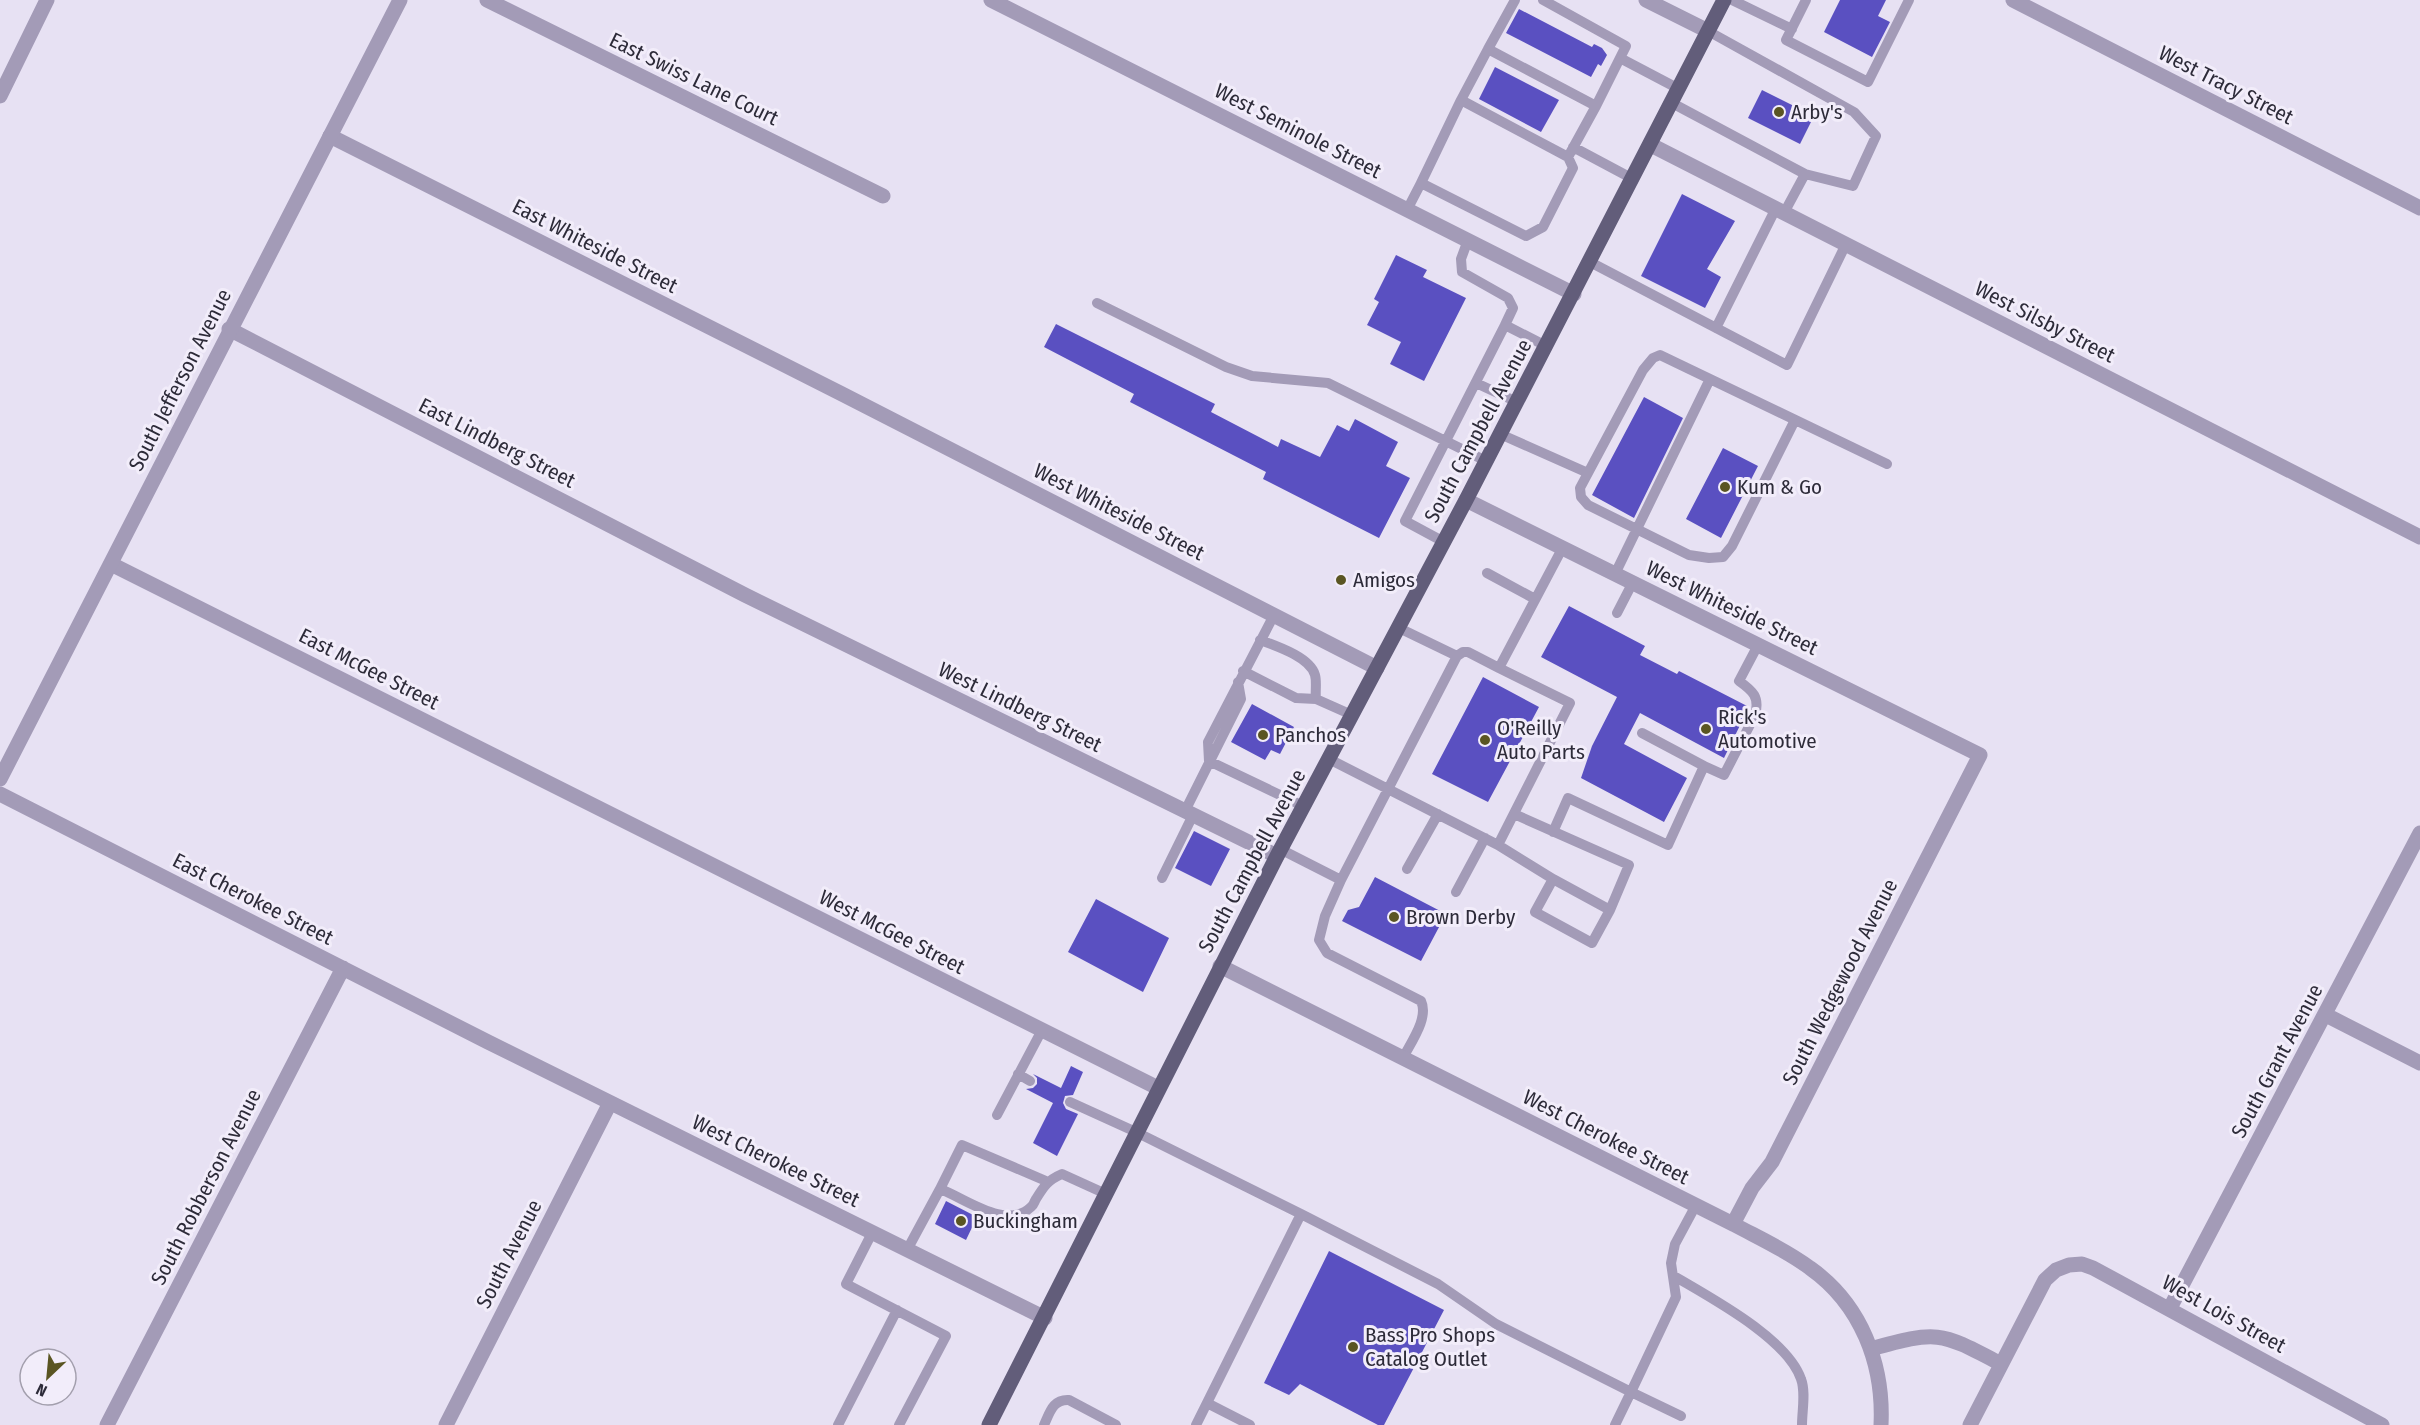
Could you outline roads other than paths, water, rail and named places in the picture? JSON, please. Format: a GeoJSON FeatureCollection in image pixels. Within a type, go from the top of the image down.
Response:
{"type":"FeatureCollection","features":[{"type":"Feature","properties":{"kind":"main road","name":"South Campbell Avenue"},"geometry":{"type":"LineString","coordinates":[[989,1425],[1278,853],[1574,294],[1724,0]]}},
{"type":"Feature","properties":{"kind":"street"},"geometry":{"type":"LineString","coordinates":[[0,96],[47,0]]}},
{"type":"Feature","properties":{"kind":"street","name":"South Jefferson Avenue"},"geometry":{"type":"LineString","coordinates":[[0,779],[400,0]]}},
{"type":"Feature","properties":{"kind":"street","name":"East Swiss Lane Court"},"geometry":{"type":"LineString","coordinates":[[487,0],[883,196]]}},
{"type":"Feature","properties":{"kind":"street"},"geometry":{"type":"LineString","coordinates":[[1646,0],[1708,31]]}},
{"type":"Feature","properties":{"kind":"street","name":"West Tracy Street"},"geometry":{"type":"LineString","coordinates":[[2013,0],[2420,208]]}},
{"type":"Feature","properties":{"kind":"street","name":"West Seminole Street"},"geometry":{"type":"LineString","coordinates":[[997,3],[1574,294]]}},
{"type":"Feature","properties":{"kind":"street","name":"East Whiteside Street"},"geometry":{"type":"LineString","coordinates":[[330,136],[842,394]]}},
{"type":"Feature","properties":{"kind":"street","name":"West Silsby Street"},"geometry":{"type":"LineString","coordinates":[[1651,145],[2420,537]]}},
{"type":"Feature","properties":{"kind":"street","name":"East Lindberg Street"},"geometry":{"type":"LineString","coordinates":[[230,329],[745,595]]}},
{"type":"Feature","properties":{"kind":"street","name":"West Whiteside Street"},"geometry":{"type":"LineString","coordinates":[[842,394],[1377,668]]}},
{"type":"Feature","properties":{"kind":"street","name":"West Whiteside Street"},"geometry":{"type":"LineString","coordinates":[[1466,500],[1980,755]]}},
{"type":"Feature","properties":{"kind":"street","name":"East McGee Street"},"geometry":{"type":"LineString","coordinates":[[111,564],[608,813]]}},
{"type":"Feature","properties":{"kind":"street","name":"West Lindberg Street"},"geometry":{"type":"LineString","coordinates":[[745,595],[1189,813],[1278,853]]}},
{"type":"Feature","properties":{"kind":"street","name":"South Wedgewood Avenue"},"geometry":{"type":"LineString","coordinates":[[1733,1224],[1752,1188],[1772,1162],[1980,755]]}},
{"type":"Feature","properties":{"kind":"street","name":"East Cherokee Street"},"geometry":{"type":"LineString","coordinates":[[0,794],[488,1042]]}},
{"type":"Feature","properties":{"kind":"street","name":"West McGee Street"},"geometry":{"type":"LineString","coordinates":[[608,813],[1158,1088]]}},
{"type":"Feature","properties":{"kind":"street","name":"South Grant Avenue"},"geometry":{"type":"LineString","coordinates":[[2170,1308],[2326,1015],[2420,832]]}},
{"type":"Feature","properties":{"kind":"street","name":"West Cherokee Street"},"geometry":{"type":"LineString","coordinates":[[1220,966],[1696,1205],[1794,1257],[1822,1277],[1846,1303],[1872,1350],[1880,1380],[1881,1425]]}},
{"type":"Feature","properties":{"kind":"street","name":"South Robberson Avenue"},"geometry":{"type":"LineString","coordinates":[[108,1425],[343,969]]}},
{"type":"Feature","properties":{"kind":"street"},"geometry":{"type":"LineString","coordinates":[[2326,1015],[2420,1063]]}},
{"type":"Feature","properties":{"kind":"street","name":"West Cherokee Street"},"geometry":{"type":"LineString","coordinates":[[488,1042],[1045,1318]]}},
{"type":"Feature","properties":{"kind":"street","name":"South Avenue"},"geometry":{"type":"LineString","coordinates":[[446,1425],[610,1103]]}},
{"type":"Feature","properties":{"kind":"street","name":"West Lois Street"},"geometry":{"type":"LineString","coordinates":[[2001,1364],[2045,1280],[2062,1267],[2082,1264],[2170,1308],[2382,1425]]}},
{"type":"Feature","properties":{"kind":"street"},"geometry":{"type":"LineString","coordinates":[[1872,1350],[1913,1338],[1937,1335],[1959,1342],[2001,1364],[1970,1425]]}},
{"type":"Feature","properties":{"kind":"lane"},"geometry":{"type":"LineString","coordinates":[[1407,210],[1461,100],[1515,0]]}},
{"type":"Feature","properties":{"kind":"lane"},"geometry":{"type":"LineString","coordinates":[[1421,183],[1526,236],[1543,227],[1573,168],[1571,152],[1626,46],[1543,0]]}},
{"type":"Feature","properties":{"kind":"lane"},"geometry":{"type":"LineString","coordinates":[[1732,0],[1792,29]]}},
{"type":"Feature","properties":{"kind":"lane"},"geometry":{"type":"LineString","coordinates":[[1806,0],[1786,40],[1868,82],[1909,0]]}},
{"type":"Feature","properties":{"kind":"lane"},"geometry":{"type":"LineString","coordinates":[[1672,103],[1805,174],[1853,186],[1876,136],[1854,112],[1708,31]]}},
{"type":"Feature","properties":{"kind":"lane"},"geometry":{"type":"LineString","coordinates":[[1488,48],[1596,106]]}},
{"type":"Feature","properties":{"kind":"lane"},"geometry":{"type":"LineString","coordinates":[[1620,58],[1679,89]]}},
{"type":"Feature","properties":{"kind":"lane"},"geometry":{"type":"LineString","coordinates":[[1461,100],[1633,179]]}},
{"type":"Feature","properties":{"kind":"lane"},"geometry":{"type":"LineString","coordinates":[[1716,328],[1780,211],[1805,174]]}},
{"type":"Feature","properties":{"kind":"lane"},"geometry":{"type":"LineString","coordinates":[[1444,542],[1405,521],[1513,308],[1508,298],[1462,272],[1461,259],[1468,240]]}},
{"type":"Feature","properties":{"kind":"lane"},"geometry":{"type":"LineString","coordinates":[[1590,262],[1787,365],[1846,244]]}},
{"type":"Feature","properties":{"kind":"lane"},"geometry":{"type":"LineString","coordinates":[[1098,303],[1226,367],[1252,376],[1328,383],[1486,461]]}},
{"type":"Feature","properties":{"kind":"lane"},"geometry":{"type":"LineString","coordinates":[[1505,325],[1546,346]]}},
{"type":"Feature","properties":{"kind":"lane"},"geometry":{"type":"LineString","coordinates":[[1795,420],[1732,546],[1723,557],[1709,558],[1689,555],[1588,505],[1581,497],[1580,488],[1643,370],[1653,358],[1660,355],[1887,464]]}},
{"type":"Feature","properties":{"kind":"lane"},"geometry":{"type":"LineString","coordinates":[[1615,574],[1710,379]]}},
{"type":"Feature","properties":{"kind":"lane"},"geometry":{"type":"LineString","coordinates":[[1476,383],[1517,402]]}},
{"type":"Feature","properties":{"kind":"lane"},"geometry":{"type":"LineString","coordinates":[[1500,434],[1588,473]]}},
{"type":"Feature","properties":{"kind":"lane"},"geometry":{"type":"LineString","coordinates":[[1499,668],[1563,548]]}},
{"type":"Feature","properties":{"kind":"lane"},"geometry":{"type":"LineString","coordinates":[[1487,573],[1535,599]]}},
{"type":"Feature","properties":{"kind":"lane"},"geometry":{"type":"LineString","coordinates":[[1617,613],[1633,582]]}},
{"type":"Feature","properties":{"kind":"lane"},"geometry":{"type":"LineString","coordinates":[[1162,878],[1209,762],[1208,742],[1274,615]]}},
{"type":"Feature","properties":{"kind":"lane"},"geometry":{"type":"LineString","coordinates":[[1399,628],[1457,656]]}},
{"type":"Feature","properties":{"kind":"lane"},"geometry":{"type":"LineString","coordinates":[[1260,640],[1302,660],[1315,674],[1316,699]]}},
{"type":"Feature","properties":{"kind":"lane"},"geometry":{"type":"LineString","coordinates":[[1642,733],[1724,774],[1755,715],[1757,698],[1739,681],[1758,645]]}},
{"type":"Feature","properties":{"kind":"lane"},"geometry":{"type":"LineString","coordinates":[[1403,1058],[1423,1016],[1422,1001],[1327,953],[1319,940],[1325,916],[1341,880],[1457,656],[1462,652],[1468,652],[1570,703],[1498,845]]}},
{"type":"Feature","properties":{"kind":"lane"},"geometry":{"type":"LineString","coordinates":[[1243,671],[1296,698],[1316,699],[1352,716]]}},
{"type":"Feature","properties":{"kind":"lane"},"geometry":{"type":"LineString","coordinates":[[1329,759],[1485,838],[1610,910]]}},
{"type":"Feature","properties":{"kind":"lane"},"geometry":{"type":"LineString","coordinates":[[1209,762],[1303,806]]}},
{"type":"Feature","properties":{"kind":"lane"},"geometry":{"type":"LineString","coordinates":[[1553,832],[1568,798],[1668,845],[1704,766]]}},
{"type":"Feature","properties":{"kind":"lane"},"geometry":{"type":"LineString","coordinates":[[1407,869],[1438,814]]}},
{"type":"Feature","properties":{"kind":"lane"},"geometry":{"type":"LineString","coordinates":[[1514,814],[1629,865],[1610,910],[1592,943],[1535,912],[1553,879]]}},
{"type":"Feature","properties":{"kind":"lane"},"geometry":{"type":"LineString","coordinates":[[1456,892],[1485,838]]}},
{"type":"Feature","properties":{"kind":"lane"},"geometry":{"type":"LineString","coordinates":[[1278,853],[1341,880]]}},
{"type":"Feature","properties":{"kind":"lane"},"geometry":{"type":"LineString","coordinates":[[997,1115],[1042,1030]]}},
{"type":"Feature","properties":{"kind":"lane"},"geometry":{"type":"LineString","coordinates":[[1018,1074],[1030,1081]]}},
{"type":"Feature","properties":{"kind":"lane"},"geometry":{"type":"LineString","coordinates":[[1070,1102],[1104,1120],[1136,1132],[1438,1284],[1496,1324],[1681,1416]]}},
{"type":"Feature","properties":{"kind":"lane"},"geometry":{"type":"LineString","coordinates":[[907,1250],[962,1145],[1046,1181]]}},
{"type":"Feature","properties":{"kind":"lane"},"geometry":{"type":"LineString","coordinates":[[940,1189],[959,1196],[986,1212],[1014,1215],[1031,1207],[1046,1181],[1062,1174],[1106,1194]]}},
{"type":"Feature","properties":{"kind":"lane"},"geometry":{"type":"LineString","coordinates":[[1615,1425],[1677,1297],[1671,1263],[1675,1244],[1696,1205]]}},
{"type":"Feature","properties":{"kind":"lane"},"geometry":{"type":"LineString","coordinates":[[1196,1425],[1301,1214]]}},
{"type":"Feature","properties":{"kind":"lane"},"geometry":{"type":"LineString","coordinates":[[872,1233],[846,1284],[946,1336],[899,1425]]}},
{"type":"Feature","properties":{"kind":"lane"},"geometry":{"type":"LineString","coordinates":[[1674,1276],[1750,1323],[1768,1337],[1796,1368],[1802,1381],[1802,1425]]}},
{"type":"Feature","properties":{"kind":"lane"},"geometry":{"type":"LineString","coordinates":[[838,1425],[897,1310]]}},
{"type":"Feature","properties":{"kind":"lane"},"geometry":{"type":"LineString","coordinates":[[1044,1425],[1055,1402],[1060,1399],[1069,1400],[1116,1425]]}},
{"type":"Feature","properties":{"kind":"lane"},"geometry":{"type":"LineString","coordinates":[[1207,1403],[1250,1425]]}},
{"type":"Feature","properties":{"kind":"place","name":"Arby's"},"geometry":{"type":"Point","coordinates":[1779,112]}},
{"type":"Feature","properties":{"kind":"place","name":"Kum & Go"},"geometry":{"type":"Point","coordinates":[1725,487]}},
{"type":"Feature","properties":{"kind":"place","name":"Amigos"},"geometry":{"type":"Point","coordinates":[1341,580]}},
{"type":"Feature","properties":{"kind":"place","name":"Rick's Automotive"},"geometry":{"type":"Point","coordinates":[1706,729]}},
{"type":"Feature","properties":{"kind":"place","name":"Panchos"},"geometry":{"type":"Point","coordinates":[1263,735]}},
{"type":"Feature","properties":{"kind":"place","name":"O'Reilly Auto Parts"},"geometry":{"type":"Point","coordinates":[1485,740]}},
{"type":"Feature","properties":{"kind":"place","name":"Brown Derby"},"geometry":{"type":"Point","coordinates":[1394,917]}},
{"type":"Feature","properties":{"kind":"place","name":"Buckingham"},"geometry":{"type":"Point","coordinates":[961,1221]}},
{"type":"Feature","properties":{"kind":"place","name":"Bass Pro Shops Catalog Outlet"},"geometry":{"type":"Point","coordinates":[1353,1347]}}]}
